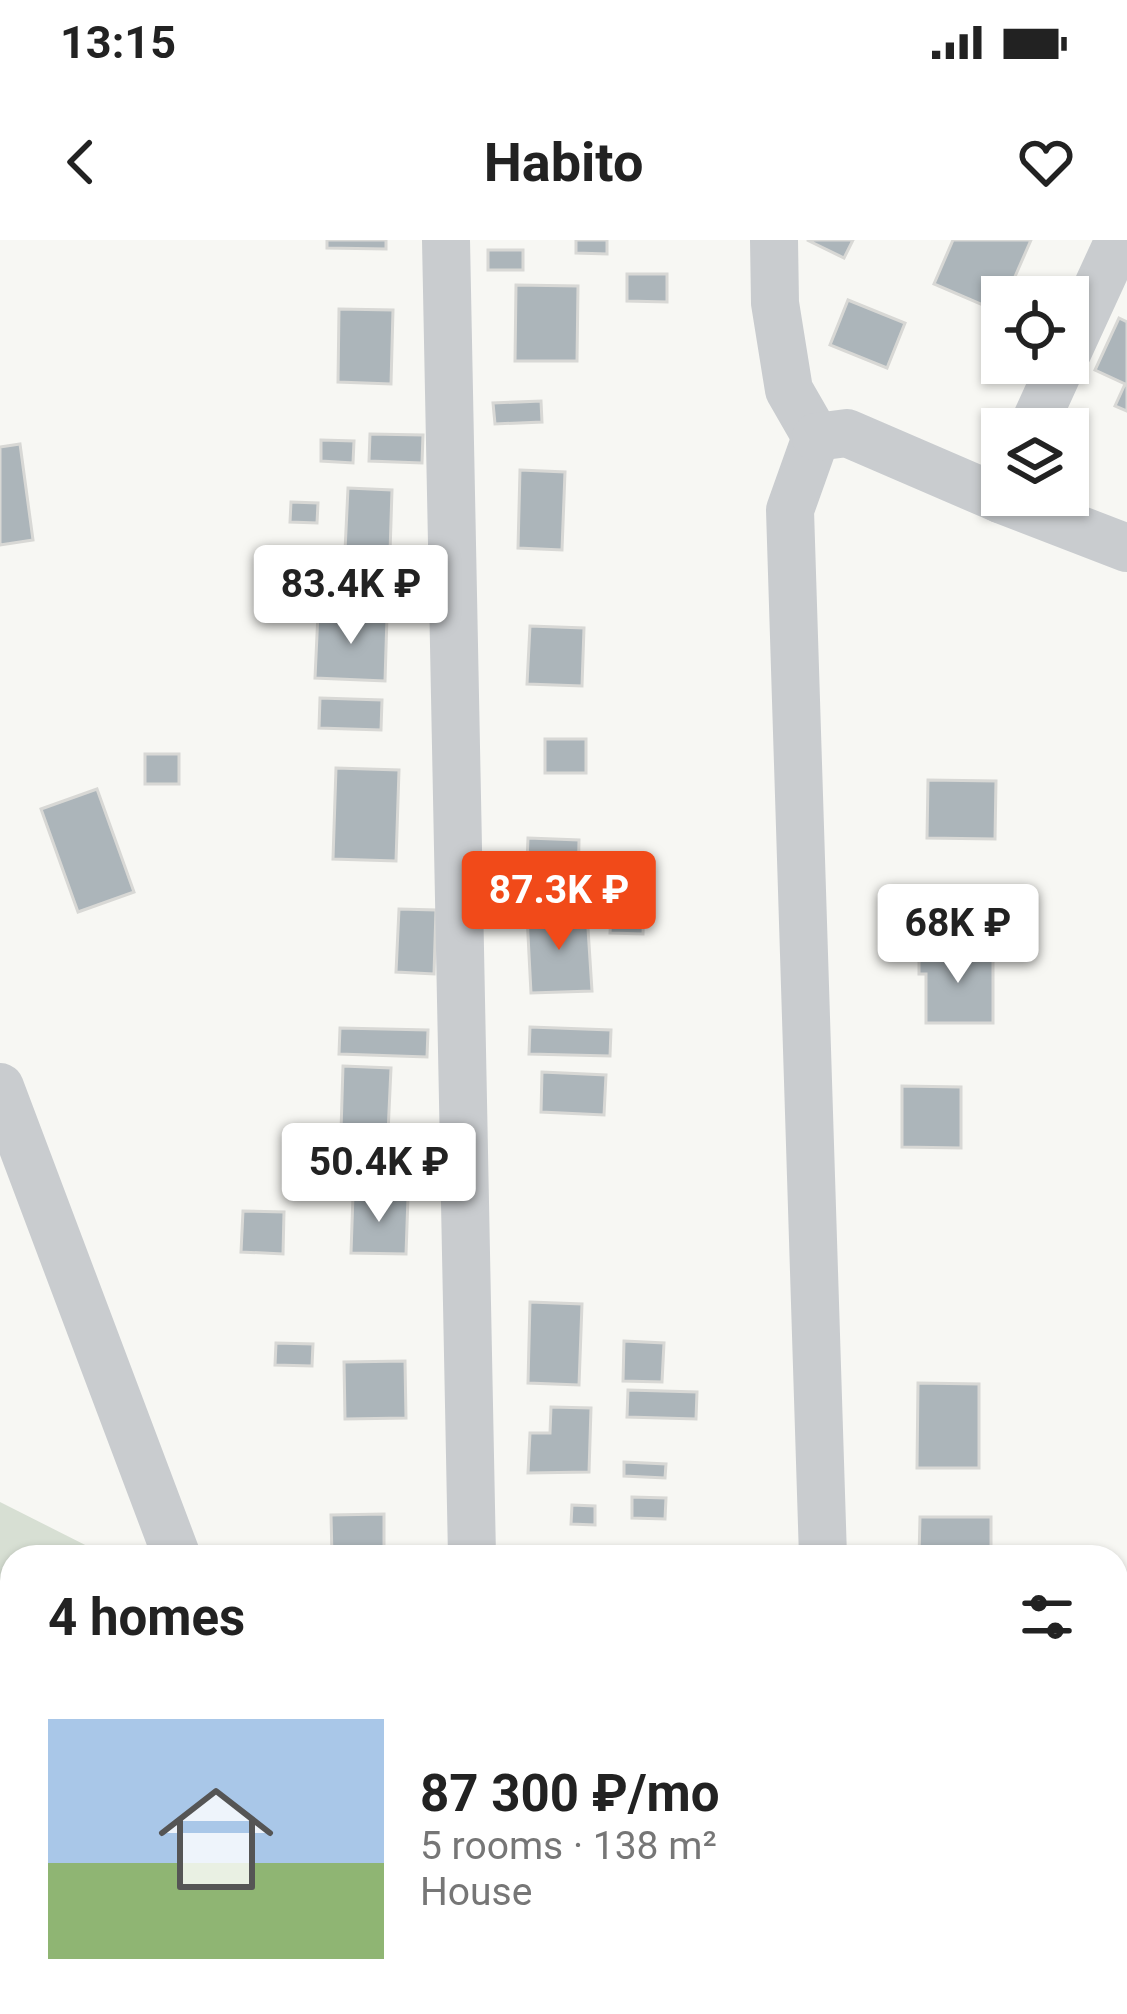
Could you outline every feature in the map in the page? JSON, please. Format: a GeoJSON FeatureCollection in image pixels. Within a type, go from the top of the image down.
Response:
{"type":"FeatureCollection","features":[{"type":"Feature","properties":{"kind":"street"},"geometry":{"type":"LineString","coordinates":[[446,240],[472,1545]]}},
{"type":"Feature","properties":{"kind":"street"},"geometry":{"type":"LineString","coordinates":[[774,240],[775,303],[789,390],[816,436],[790,510],[824,1545]]}},
{"type":"Feature","properties":{"kind":"street"},"geometry":{"type":"LineString","coordinates":[[1089,305],[1119,240]]}},
{"type":"Feature","properties":{"kind":"street"},"geometry":{"type":"LineString","coordinates":[[816,436],[847,433],[981,488]]}},
{"type":"Feature","properties":{"kind":"street"},"geometry":{"type":"LineString","coordinates":[[1049,516],[1127,548]]}},
{"type":"Feature","properties":{"kind":"street"},"geometry":{"type":"LineString","coordinates":[[0,1087],[172,1545]]}},
{"type":"Feature","properties":{"kind":"shaded area"},"geometry":{"type":"Polygon","coordinates":[[[0,1502],[85,1545],[0,1545],[0,1502]]]}},
{"type":"Feature","properties":{"kind":"building"},"geometry":{"type":"Polygon","coordinates":[[[327,240],[386,240],[386,249],[327,248],[327,240]]]}},
{"type":"Feature","properties":{"kind":"building"},"geometry":{"type":"Polygon","coordinates":[[[576,240],[607,240],[607,254],[576,253],[576,240]]]}},
{"type":"Feature","properties":{"kind":"building"},"geometry":{"type":"Polygon","coordinates":[[[807,240],[853,240],[844,258],[807,240]]]}},
{"type":"Feature","properties":{"kind":"building"},"geometry":{"type":"Polygon","coordinates":[[[953,240],[1031,240],[1015,276],[981,276],[981,304],[934,284],[953,240]]]}},
{"type":"Feature","properties":{"kind":"building"},"geometry":{"type":"Polygon","coordinates":[[[488,250],[523,250],[523,270],[488,270],[488,250]]]}},
{"type":"Feature","properties":{"kind":"building"},"geometry":{"type":"Polygon","coordinates":[[[627,274],[667,274],[667,302],[627,301],[627,274]]]}},
{"type":"Feature","properties":{"kind":"building"},"geometry":{"type":"Polygon","coordinates":[[[516,285],[578,286],[577,361],[515,361],[516,285]]]}},
{"type":"Feature","properties":{"kind":"building"},"geometry":{"type":"Polygon","coordinates":[[[848,300],[905,323],[887,368],[830,345],[848,300]]]}},
{"type":"Feature","properties":{"kind":"building"},"geometry":{"type":"Polygon","coordinates":[[[339,309],[393,310],[391,384],[338,382],[339,309]]]}},
{"type":"Feature","properties":{"kind":"building"},"geometry":{"type":"Polygon","coordinates":[[[1119,318],[1127,322],[1127,411],[1115,406],[1125,384],[1095,370],[1119,318]]]}},
{"type":"Feature","properties":{"kind":"building"},"geometry":{"type":"Polygon","coordinates":[[[541,401],[542,422],[495,424],[493,403],[541,401]]]}},
{"type":"Feature","properties":{"kind":"building"},"geometry":{"type":"Polygon","coordinates":[[[370,434],[423,435],[422,463],[369,461],[370,434]]]}},
{"type":"Feature","properties":{"kind":"building"},"geometry":{"type":"Polygon","coordinates":[[[321,440],[354,441],[353,463],[321,461],[321,440]]]}},
{"type":"Feature","properties":{"kind":"building"},"geometry":{"type":"Polygon","coordinates":[[[20,444],[33,540],[0,545],[0,447],[20,444]]]}},
{"type":"Feature","properties":{"kind":"building"},"geometry":{"type":"Polygon","coordinates":[[[520,470],[565,472],[562,550],[518,548],[520,470]]]}},
{"type":"Feature","properties":{"kind":"building"},"geometry":{"type":"Polygon","coordinates":[[[348,488],[392,490],[390,553],[345,551],[348,488]]]}},
{"type":"Feature","properties":{"kind":"building"},"geometry":{"type":"Polygon","coordinates":[[[291,502],[318,503],[317,523],[290,522],[291,502]]]}},
{"type":"Feature","properties":{"kind":"building"},"geometry":{"type":"Polygon","coordinates":[[[318,613],[387,616],[385,681],[315,678],[318,613]]]}},
{"type":"Feature","properties":{"kind":"building"},"geometry":{"type":"Polygon","coordinates":[[[530,626],[584,628],[582,686],[527,684],[530,626]]]}},
{"type":"Feature","properties":{"kind":"building"},"geometry":{"type":"Polygon","coordinates":[[[320,698],[382,700],[381,730],[319,728],[320,698]]]}},
{"type":"Feature","properties":{"kind":"building"},"geometry":{"type":"Polygon","coordinates":[[[545,739],[586,739],[586,773],[545,773],[545,739]]]}},
{"type":"Feature","properties":{"kind":"building"},"geometry":{"type":"Polygon","coordinates":[[[145,754],[179,754],[179,784],[145,784],[145,754]]]}},
{"type":"Feature","properties":{"kind":"building"},"geometry":{"type":"Polygon","coordinates":[[[336,768],[399,770],[396,861],[333,859],[336,768]]]}},
{"type":"Feature","properties":{"kind":"building"},"geometry":{"type":"Polygon","coordinates":[[[928,780],[996,781],[995,839],[927,838],[928,780]]]}},
{"type":"Feature","properties":{"kind":"building"},"geometry":{"type":"Polygon","coordinates":[[[97,789],[134,892],[78,912],[41,809],[97,789]]]}},
{"type":"Feature","properties":{"kind":"building"},"geometry":{"type":"Polygon","coordinates":[[[528,838],[579,840],[578,889],[526,887],[528,838]]]}},
{"type":"Feature","properties":{"kind":"building"},"geometry":{"type":"Polygon","coordinates":[[[612,895],[644,896],[643,934],[610,933],[612,895]]]}},
{"type":"Feature","properties":{"kind":"building"},"geometry":{"type":"Polygon","coordinates":[[[399,909],[436,910],[434,974],[396,972],[399,909]]]}},
{"type":"Feature","properties":{"kind":"building"},"geometry":{"type":"Polygon","coordinates":[[[587,913],[592,991],[531,993],[527,916],[587,913]]]}},
{"type":"Feature","properties":{"kind":"building"},"geometry":{"type":"Polygon","coordinates":[[[919,950],[993,950],[993,1023],[926,1023],[926,974],[919,974],[919,950]]]}},
{"type":"Feature","properties":{"kind":"building"},"geometry":{"type":"Polygon","coordinates":[[[530,1027],[611,1030],[610,1056],[529,1054],[530,1027]]]}},
{"type":"Feature","properties":{"kind":"building"},"geometry":{"type":"Polygon","coordinates":[[[340,1028],[428,1030],[427,1057],[339,1054],[340,1028]]]}},
{"type":"Feature","properties":{"kind":"building"},"geometry":{"type":"Polygon","coordinates":[[[343,1066],[391,1068],[388,1133],[341,1131],[343,1066]]]}},
{"type":"Feature","properties":{"kind":"building"},"geometry":{"type":"Polygon","coordinates":[[[542,1072],[606,1075],[604,1115],[541,1112],[542,1072]]]}},
{"type":"Feature","properties":{"kind":"building"},"geometry":{"type":"Polygon","coordinates":[[[902,1086],[961,1087],[961,1148],[902,1147],[902,1086]]]}},
{"type":"Feature","properties":{"kind":"building"},"geometry":{"type":"Polygon","coordinates":[[[353,1195],[408,1197],[406,1254],[351,1253],[353,1195]]]}},
{"type":"Feature","properties":{"kind":"building"},"geometry":{"type":"Polygon","coordinates":[[[243,1211],[284,1212],[283,1254],[241,1252],[243,1211]]]}},
{"type":"Feature","properties":{"kind":"building"},"geometry":{"type":"Polygon","coordinates":[[[530,1302],[582,1304],[579,1385],[528,1383],[530,1302]]]}},
{"type":"Feature","properties":{"kind":"building"},"geometry":{"type":"Polygon","coordinates":[[[624,1341],[664,1343],[662,1382],[623,1381],[624,1341]]]}},
{"type":"Feature","properties":{"kind":"building"},"geometry":{"type":"Polygon","coordinates":[[[276,1343],[313,1344],[312,1366],[275,1365],[276,1343]]]}},
{"type":"Feature","properties":{"kind":"building"},"geometry":{"type":"Polygon","coordinates":[[[405,1361],[406,1418],[345,1419],[344,1362],[405,1361]]]}},
{"type":"Feature","properties":{"kind":"building"},"geometry":{"type":"Polygon","coordinates":[[[918,1383],[979,1384],[979,1468],[917,1468],[918,1383]]]}},
{"type":"Feature","properties":{"kind":"building"},"geometry":{"type":"Polygon","coordinates":[[[628,1390],[697,1392],[696,1419],[627,1417],[628,1390]]]}},
{"type":"Feature","properties":{"kind":"building"},"geometry":{"type":"Polygon","coordinates":[[[551,1407],[591,1408],[589,1472],[528,1473],[530,1433],[550,1433],[551,1407]]]}},
{"type":"Feature","properties":{"kind":"building"},"geometry":{"type":"Polygon","coordinates":[[[624,1462],[666,1464],[665,1478],[624,1476],[624,1462]]]}},
{"type":"Feature","properties":{"kind":"building"},"geometry":{"type":"Polygon","coordinates":[[[632,1497],[666,1498],[665,1519],[632,1518],[632,1497]]]}},
{"type":"Feature","properties":{"kind":"building"},"geometry":{"type":"Polygon","coordinates":[[[572,1505],[595,1506],[595,1525],[571,1524],[572,1505]]]}},
{"type":"Feature","properties":{"kind":"building"},"geometry":{"type":"Polygon","coordinates":[[[384,1514],[384,1545],[332,1545],[331,1515],[384,1514]]]}},
{"type":"Feature","properties":{"kind":"building"},"geometry":{"type":"Polygon","coordinates":[[[920,1517],[991,1517],[991,1545],[919,1545],[920,1517]]]}}]}
